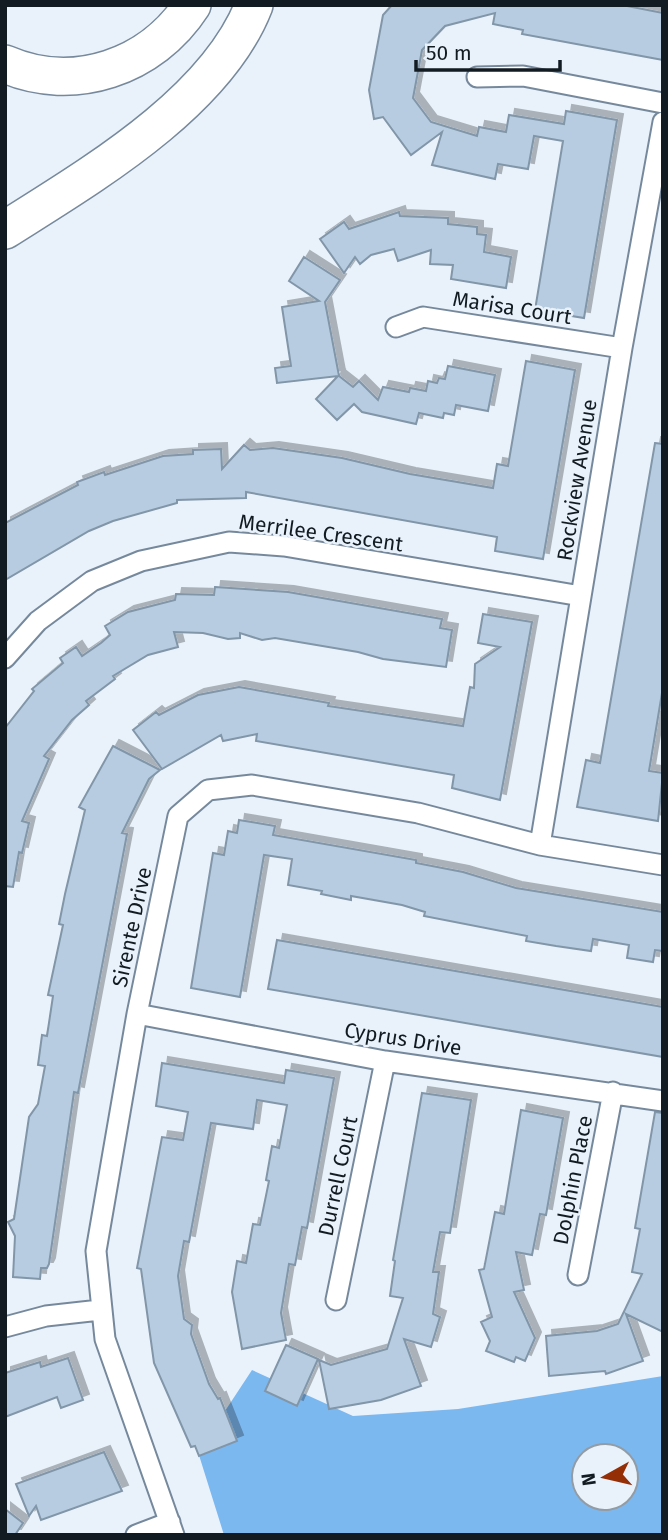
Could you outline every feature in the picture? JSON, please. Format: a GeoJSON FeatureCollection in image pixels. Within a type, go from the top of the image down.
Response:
{"type":"FeatureCollection","features":[{"type":"Feature","properties":{"kind":"highway"},"geometry":{"type":"LineString","coordinates":[[5,64],[41,75],[66,77],[96,74],[122,66],[163,40],[181,23],[192,5]]}},
{"type":"Feature","properties":{"kind":"highway"},"geometry":{"type":"LineString","coordinates":[[212,71],[238,5]]}},
{"type":"Feature","properties":{"kind":"highway"},"geometry":{"type":"LineString","coordinates":[[5,230],[142,139],[180,107],[212,71],[248,19],[254,5]]}},
{"type":"Feature","properties":{"kind":"street"},"geometry":{"type":"LineString","coordinates":[[477,77],[523,76],[663,103]]}},
{"type":"Feature","properties":{"kind":"street","name":"Rockview Avenue"},"geometry":{"type":"LineString","coordinates":[[540,845],[622,348],[663,122]]}},
{"type":"Feature","properties":{"kind":"street","name":"Marisa Court"},"geometry":{"type":"LineString","coordinates":[[396,327],[423,317],[622,348]]}},
{"type":"Feature","properties":{"kind":"street","name":"Merrilee Crescent"},"geometry":{"type":"LineString","coordinates":[[5,658],[38,621],[92,582],[141,561],[229,542],[284,546],[581,596]]}},
{"type":"Feature","properties":{"kind":"street","name":"Sirente Drive"},"geometry":{"type":"LineString","coordinates":[[172,1529],[105,1339],[96,1251],[137,1014],[178,816],[208,790],[251,785],[418,813],[540,845],[663,865]]}},
{"type":"Feature","properties":{"kind":"street","name":"Cyprus Drive"},"geometry":{"type":"LineString","coordinates":[[137,1014],[385,1061],[663,1101]]}},
{"type":"Feature","properties":{"kind":"street","name":"Durrell Court"},"geometry":{"type":"LineString","coordinates":[[336,1300],[385,1061]]}},
{"type":"Feature","properties":{"kind":"street","name":"Dolphin Place"},"geometry":{"type":"LineString","coordinates":[[578,1275],[613,1092]]}},
{"type":"Feature","properties":{"kind":"street"},"geometry":{"type":"LineString","coordinates":[[5,1327],[46,1316],[100,1310]]}},
{"type":"Feature","properties":{"kind":"street"},"geometry":{"type":"LineString","coordinates":[[135,1535],[172,1529]]}},
{"type":"Feature","properties":{"kind":"shaded area"},"geometry":{"type":"Polygon","coordinates":[[[252,1370],[353,1416],[458,1409],[663,1376],[663,1535],[224,1535],[198,1452],[252,1370]]]}},
{"type":"Feature","properties":{"kind":"building"},"geometry":{"type":"Polygon","coordinates":[[[392,5],[622,5],[663,13],[663,60],[522,34],[523,30],[493,24],[495,13],[445,26],[422,50],[413,98],[431,122],[477,136],[479,127],[506,132],[509,115],[564,124],[566,111],[617,120],[584,318],[535,310],[563,141],[534,136],[528,169],[498,164],[495,179],[432,165],[442,132],[411,155],[383,117],[374,119],[369,90],[383,15],[392,5]]]}},
{"type":"Feature","properties":{"kind":"building"},"geometry":{"type":"Polygon","coordinates":[[[399,212],[400,216],[448,218],[448,224],[477,227],[477,234],[486,235],[484,252],[511,257],[506,288],[451,279],[453,265],[430,264],[431,250],[398,261],[394,249],[371,255],[360,264],[355,257],[344,273],[320,239],[344,222],[349,229],[399,212]]]}},
{"type":"Feature","properties":{"kind":"building"},"geometry":{"type":"Polygon","coordinates":[[[304,257],[340,280],[325,302],[339,376],[353,387],[359,381],[378,400],[383,387],[409,392],[410,388],[426,391],[428,381],[437,383],[439,378],[445,379],[448,366],[495,375],[488,411],[456,405],[454,415],[444,413],[443,418],[419,413],[416,424],[362,412],[354,404],[337,420],[316,399],[338,376],[277,383],[275,368],[291,366],[282,307],[319,301],[289,281],[304,257]]]}},
{"type":"Feature","properties":{"kind":"building"},"geometry":{"type":"Polygon","coordinates":[[[526,361],[575,370],[543,559],[495,551],[497,537],[246,492],[246,498],[177,500],[177,503],[113,521],[89,531],[5,580],[5,523],[78,485],[77,482],[163,456],[193,454],[193,450],[221,449],[222,469],[244,445],[250,450],[273,448],[342,458],[410,474],[493,488],[497,464],[508,466],[526,361]]]}},
{"type":"Feature","properties":{"kind":"building"},"geometry":{"type":"Polygon","coordinates":[[[655,443],[663,444],[663,687],[649,771],[663,773],[658,821],[577,807],[586,760],[600,763],[655,443]]]}},
{"type":"Feature","properties":{"kind":"building"},"geometry":{"type":"Polygon","coordinates":[[[215,587],[288,592],[442,619],[440,628],[452,630],[446,667],[383,659],[275,638],[262,640],[240,633],[240,638],[228,639],[203,633],[174,632],[178,647],[148,655],[113,676],[115,679],[86,701],[89,705],[72,720],[44,756],[49,759],[22,821],[29,823],[22,853],[19,852],[13,887],[5,886],[5,728],[34,691],[32,689],[63,663],[60,658],[76,647],[82,656],[101,643],[110,635],[105,626],[128,612],[175,600],[176,594],[214,595],[215,587]]]}},
{"type":"Feature","properties":{"kind":"building"},"geometry":{"type":"Polygon","coordinates":[[[483,614],[532,622],[500,800],[452,788],[454,775],[256,741],[257,734],[223,741],[221,735],[162,769],[133,730],[156,712],[159,715],[198,695],[239,687],[329,703],[328,706],[463,726],[470,687],[474,688],[475,664],[500,647],[478,643],[483,614]]]}},
{"type":"Feature","properties":{"kind":"building"},"geometry":{"type":"Polygon","coordinates":[[[113,746],[160,770],[149,779],[122,833],[127,834],[78,1093],[74,1092],[49,1264],[47,1268],[41,1268],[40,1279],[13,1277],[15,1236],[8,1222],[14,1219],[29,1117],[38,1104],[45,1066],[38,1065],[42,1035],[47,1036],[53,996],[48,995],[63,925],[59,924],[85,810],[79,807],[113,746]]]}},
{"type":"Feature","properties":{"kind":"building"},"geometry":{"type":"Polygon","coordinates":[[[239,820],[275,826],[273,835],[416,860],[416,863],[463,872],[516,888],[663,912],[663,951],[655,950],[653,962],[627,958],[629,945],[593,939],[591,951],[556,946],[526,941],[527,936],[424,916],[425,912],[402,905],[321,894],[322,891],[288,885],[292,859],[264,855],[240,997],[191,988],[213,853],[224,855],[228,831],[237,833],[239,820]]]}},
{"type":"Feature","properties":{"kind":"building"},"geometry":{"type":"Polygon","coordinates":[[[277,940],[663,1007],[663,1057],[268,989],[277,940]]]}},
{"type":"Feature","properties":{"kind":"building"},"geometry":{"type":"Polygon","coordinates":[[[162,1063],[284,1083],[286,1070],[334,1078],[307,1228],[302,1227],[295,1265],[289,1264],[281,1313],[286,1340],[242,1349],[232,1292],[237,1261],[246,1263],[253,1224],[260,1225],[269,1181],[266,1180],[272,1146],[279,1148],[287,1105],[257,1100],[253,1129],[211,1123],[189,1242],[184,1241],[178,1276],[184,1319],[192,1325],[191,1334],[209,1384],[218,1399],[220,1398],[237,1441],[199,1456],[195,1446],[191,1447],[154,1363],[141,1269],[137,1268],[162,1137],[183,1140],[188,1112],[156,1106],[162,1063]]]}},
{"type":"Feature","properties":{"kind":"building"},"geometry":{"type":"Polygon","coordinates":[[[422,1093],[471,1100],[450,1233],[440,1232],[433,1272],[439,1272],[433,1314],[440,1317],[431,1347],[404,1339],[421,1386],[381,1400],[329,1409],[319,1360],[331,1365],[387,1349],[403,1298],[390,1296],[393,1260],[422,1093]]]}},
{"type":"Feature","properties":{"kind":"building"},"geometry":{"type":"Polygon","coordinates":[[[521,1110],[563,1118],[546,1215],[540,1214],[532,1255],[516,1252],[524,1290],[514,1292],[535,1338],[525,1361],[516,1357],[514,1362],[486,1351],[490,1341],[481,1322],[492,1317],[479,1270],[484,1269],[495,1212],[504,1214],[521,1110]]]}},
{"type":"Feature","properties":{"kind":"building"},"geometry":{"type":"Polygon","coordinates":[[[655,1112],[663,1113],[663,1332],[626,1314],[643,1361],[606,1374],[605,1371],[549,1376],[546,1336],[597,1331],[618,1324],[642,1274],[632,1272],[640,1229],[635,1228],[655,1112]]]}},
{"type":"Feature","properties":{"kind":"building"},"geometry":{"type":"Polygon","coordinates":[[[286,1345],[318,1359],[297,1406],[265,1391],[286,1345]]]}},
{"type":"Feature","properties":{"kind":"building"},"geometry":{"type":"Polygon","coordinates":[[[68,1358],[83,1400],[61,1408],[57,1397],[5,1417],[5,1373],[40,1362],[41,1367],[68,1358]]]}},
{"type":"Feature","properties":{"kind":"building"},"geometry":{"type":"Polygon","coordinates":[[[104,1452],[122,1491],[41,1520],[36,1506],[29,1516],[16,1484],[104,1452]]]}},
{"type":"Feature","properties":{"kind":"building"},"geometry":{"type":"Polygon","coordinates":[[[5,1509],[23,1523],[15,1535],[5,1535],[5,1509]]]}}]}
